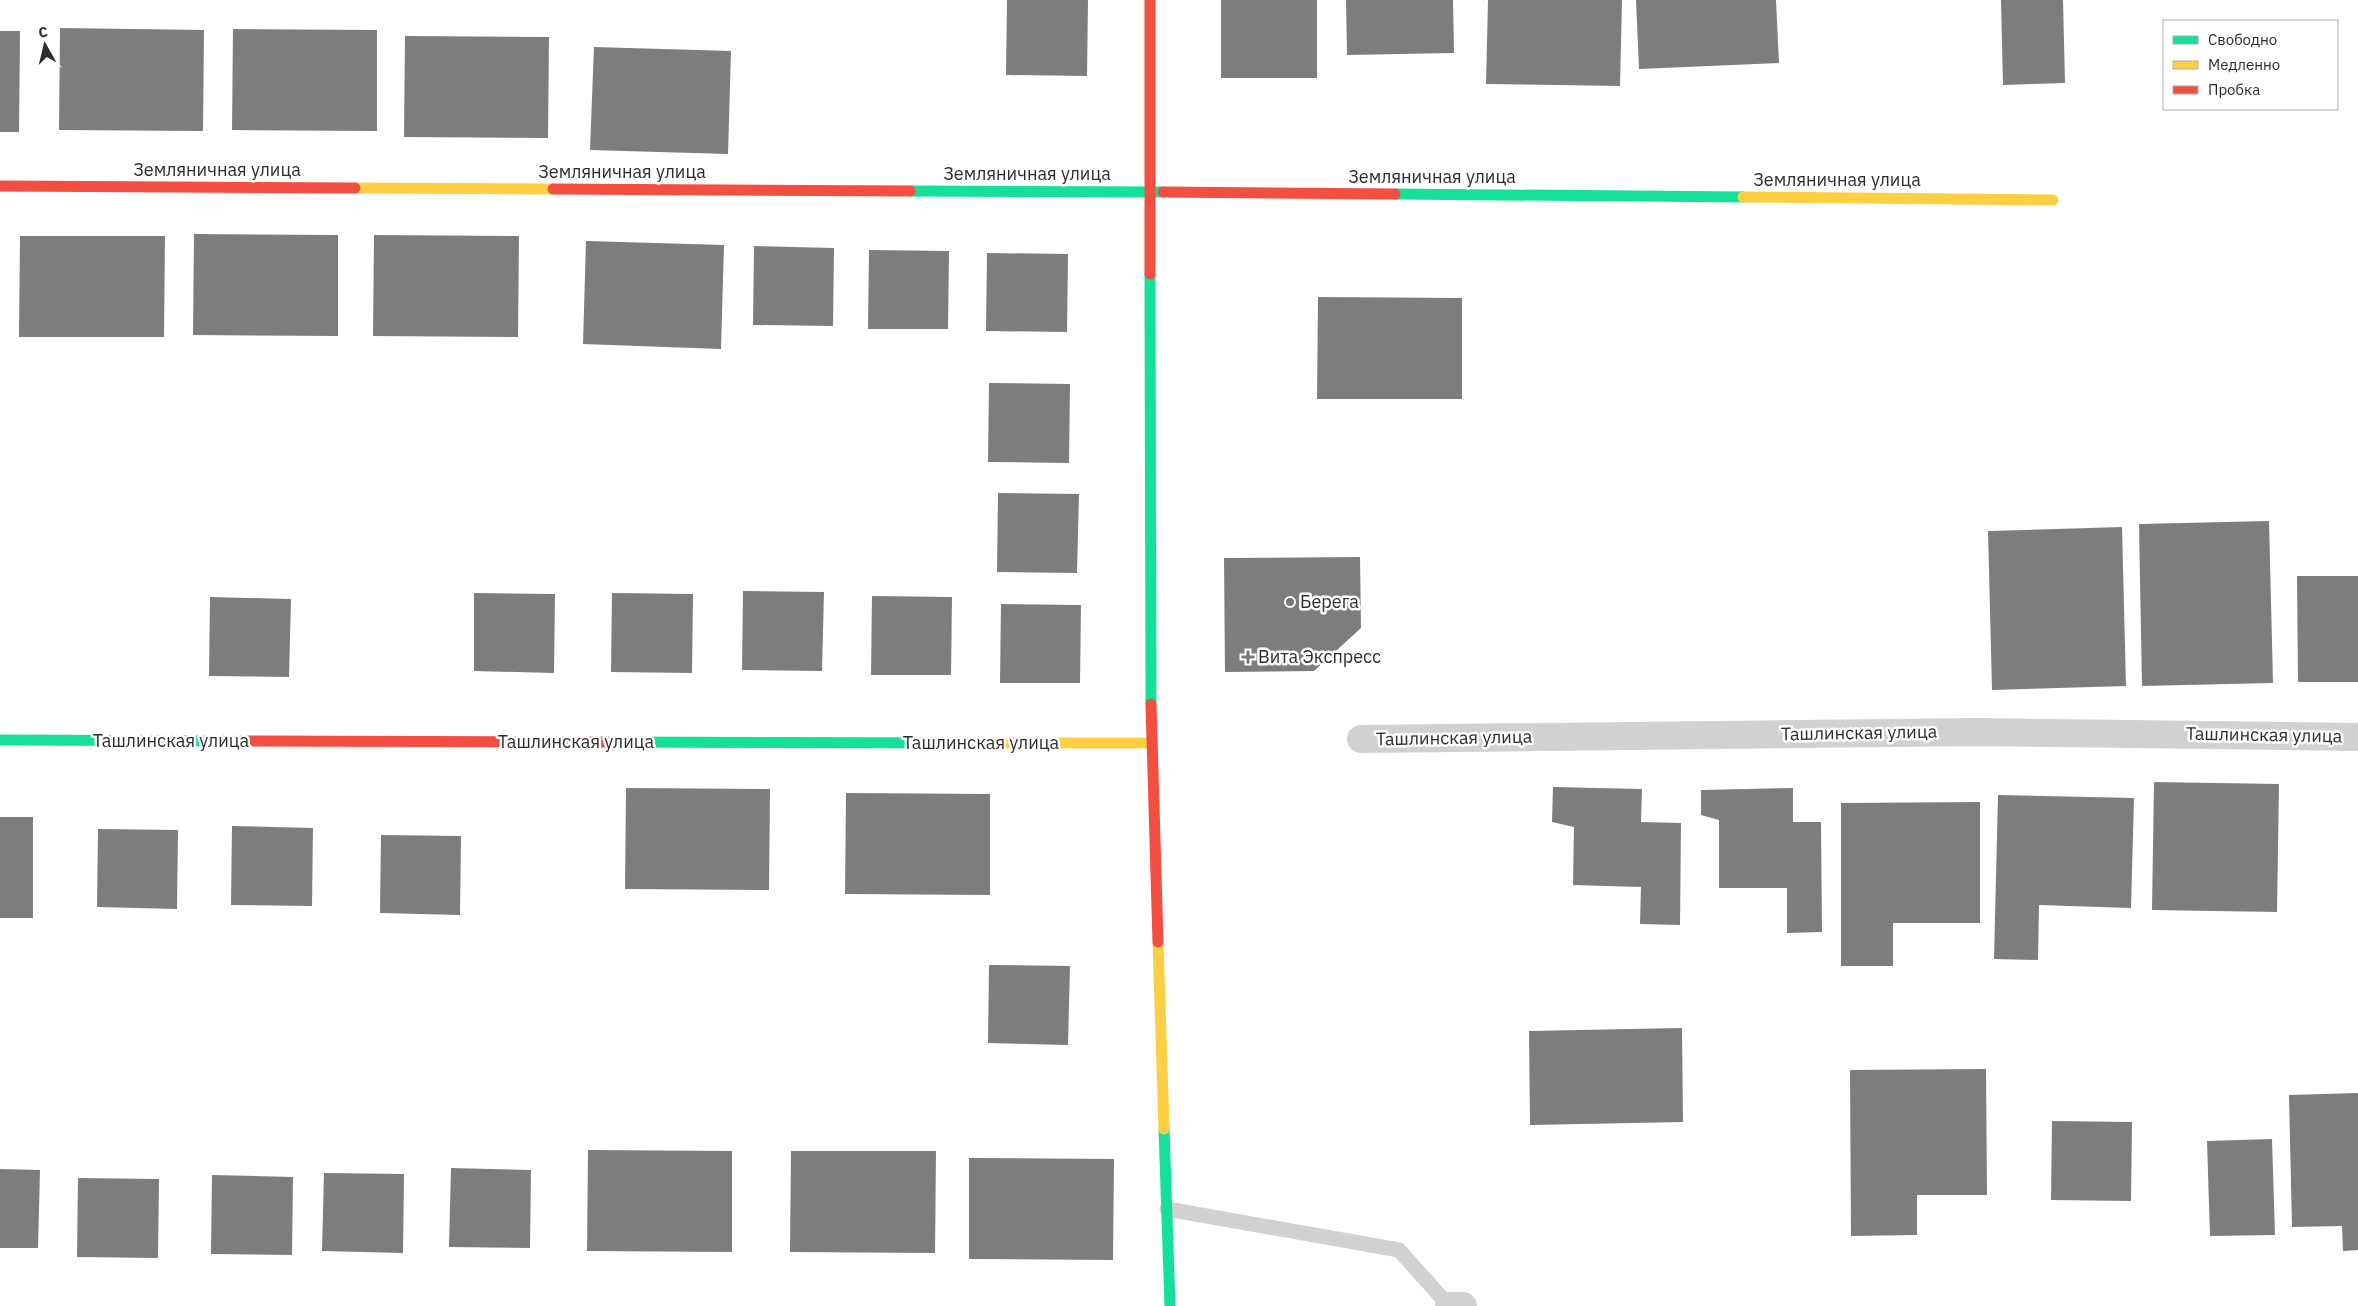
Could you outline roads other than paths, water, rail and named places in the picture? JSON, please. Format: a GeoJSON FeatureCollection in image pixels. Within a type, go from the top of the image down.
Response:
{"type":"FeatureCollection","features":[{"type":"Feature","properties":{"kind":"street"},"geometry":{"type":"LineString","coordinates":[[1150,0],[1151,744],[1170,1306]]}},
{"type":"Feature","properties":{"kind":"street","name":"Земляничная улица"},"geometry":{"type":"LineString","coordinates":[[0,186],[1150,192],[2053,200]]}},
{"type":"Feature","properties":{"kind":"street","name":"Ташлинская улица"},"geometry":{"type":"LineString","coordinates":[[1360,739],[1967,732],[2358,737]]}},
{"type":"Feature","properties":{"kind":"street","name":"Ташлинская улица"},"geometry":{"type":"LineString","coordinates":[[0,740],[1151,744]]}},
{"type":"Feature","properties":{"kind":"street"},"geometry":{"type":"LineString","coordinates":[[1448,1306],[1463,1306]]}},
{"type":"Feature","properties":{"kind":"lane"},"geometry":{"type":"LineString","coordinates":[[1167,1209],[1399,1250],[1448,1306]]}},
{"type":"Feature","properties":{"kind":"place","name":"Берега"},"geometry":{"type":"Point","coordinates":[1290,602]}},
{"type":"Feature","properties":{"kind":"place","name":"Вита Экспресс"},"geometry":{"type":"Point","coordinates":[1248,657]}}]}
